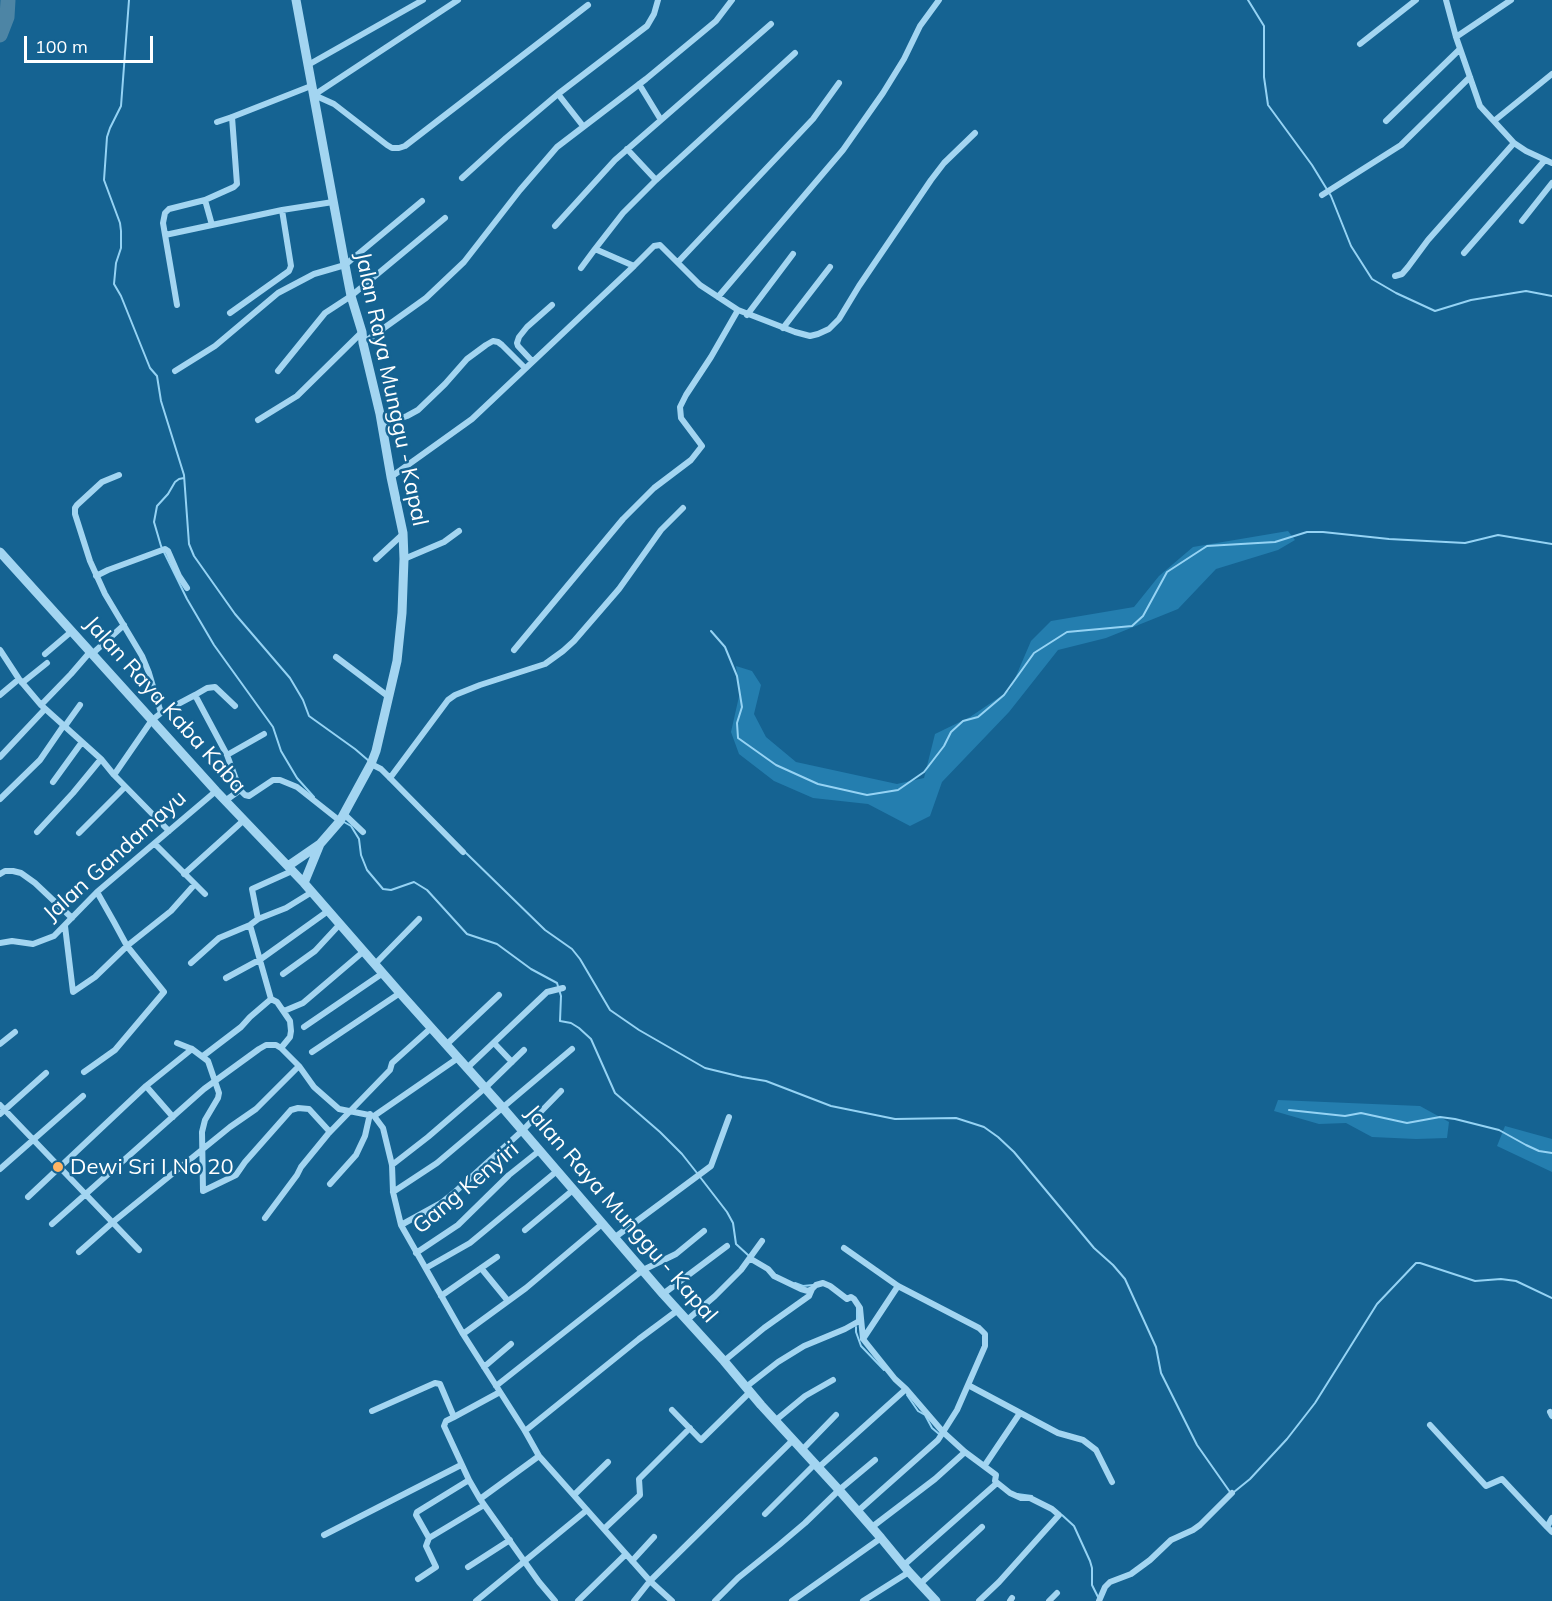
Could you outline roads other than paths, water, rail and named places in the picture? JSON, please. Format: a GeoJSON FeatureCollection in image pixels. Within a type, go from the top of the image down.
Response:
{"type":"FeatureCollection","features":[{"type":"Feature","properties":{"kind":"street","name":"Jalan Raya Munggu - Kapal"},"geometry":{"type":"LineString","coordinates":[[290,868],[320,844],[342,817],[372,763],[397,661],[404,559],[403,533],[363,338],[351,296],[296,0]]}},
{"type":"Feature","properties":{"kind":"street"},"geometry":{"type":"LineString","coordinates":[[308,65],[423,0]]}},
{"type":"Feature","properties":{"kind":"street"},"geometry":{"type":"LineString","coordinates":[[217,122],[312,91],[458,0]]}},
{"type":"Feature","properties":{"kind":"street"},"geometry":{"type":"LineString","coordinates":[[462,178],[558,94],[647,26],[658,0]]}},
{"type":"Feature","properties":{"kind":"street"},"geometry":{"type":"LineString","coordinates":[[258,420],[297,396],[363,338],[426,298],[464,262],[557,147],[716,21],[732,0]]}},
{"type":"Feature","properties":{"kind":"street"},"geometry":{"type":"LineString","coordinates":[[718,297],[843,150],[883,93],[904,59],[920,26],[939,0]]}},
{"type":"Feature","properties":{"kind":"street"},"geometry":{"type":"LineString","coordinates":[[1360,44],[1416,0]]}},
{"type":"Feature","properties":{"kind":"street"},"geometry":{"type":"LineString","coordinates":[[1446,0],[1460,50],[1480,106],[1514,143],[1549,161],[1464,253]]}},
{"type":"Feature","properties":{"kind":"street"},"geometry":{"type":"LineString","coordinates":[[1456,37],[1511,0]]}},
{"type":"Feature","properties":{"kind":"street"},"geometry":{"type":"LineString","coordinates":[[312,91],[334,104],[387,145],[399,148],[414,140],[588,5]]}},
{"type":"Feature","properties":{"kind":"street"},"geometry":{"type":"LineString","coordinates":[[555,226],[627,149],[771,24]]}},
{"type":"Feature","properties":{"kind":"street"},"geometry":{"type":"LineString","coordinates":[[1386,121],[1460,50]]}},
{"type":"Feature","properties":{"kind":"street"},"geometry":{"type":"LineString","coordinates":[[581,268],[623,213],[795,52]]}},
{"type":"Feature","properties":{"kind":"street"},"geometry":{"type":"LineString","coordinates":[[1494,121],[1552,74]]}},
{"type":"Feature","properties":{"kind":"street"},"geometry":{"type":"LineString","coordinates":[[1322,195],[1401,145],[1470,77]]}},
{"type":"Feature","properties":{"kind":"street"},"geometry":{"type":"LineString","coordinates":[[678,262],[813,119],[839,83]]}},
{"type":"Feature","properties":{"kind":"street"},"geometry":{"type":"LineString","coordinates":[[639,84],[661,120]]}},
{"type":"Feature","properties":{"kind":"street"},"geometry":{"type":"LineString","coordinates":[[558,94],[583,126]]}},
{"type":"Feature","properties":{"kind":"street"},"geometry":{"type":"LineString","coordinates":[[177,305],[163,219],[166,211],[174,207],[205,200],[237,184],[232,117]]}},
{"type":"Feature","properties":{"kind":"street"},"geometry":{"type":"LineString","coordinates":[[390,477],[472,419],[657,245],[663,247],[700,285],[747,315],[810,336],[829,329],[839,319],[938,171],[975,134]]}},
{"type":"Feature","properties":{"kind":"street"},"geometry":{"type":"LineString","coordinates":[[1395,276],[1402,274],[1428,240],[1514,143]]}},
{"type":"Feature","properties":{"kind":"street"},"geometry":{"type":"LineString","coordinates":[[627,149],[656,180]]}},
{"type":"Feature","properties":{"kind":"street"},"geometry":{"type":"LineString","coordinates":[[1522,222],[1552,183]]}},
{"type":"Feature","properties":{"kind":"street"},"geometry":{"type":"LineString","coordinates":[[205,200],[212,225]]}},
{"type":"Feature","properties":{"kind":"street"},"geometry":{"type":"LineString","coordinates":[[165,235],[333,201]]}},
{"type":"Feature","properties":{"kind":"street"},"geometry":{"type":"LineString","coordinates":[[175,371],[215,346],[278,293],[314,274],[345,265],[422,201]]}},
{"type":"Feature","properties":{"kind":"street"},"geometry":{"type":"LineString","coordinates":[[230,313],[289,272],[291,266],[282,210]]}},
{"type":"Feature","properties":{"kind":"street"},"geometry":{"type":"LineString","coordinates":[[278,371],[325,313],[351,296],[446,218]]}},
{"type":"Feature","properties":{"kind":"street"},"geometry":{"type":"LineString","coordinates":[[595,249],[634,266]]}},
{"type":"Feature","properties":{"kind":"street"},"geometry":{"type":"LineString","coordinates":[[747,315],[793,254]]}},
{"type":"Feature","properties":{"kind":"street"},"geometry":{"type":"LineString","coordinates":[[783,328],[830,267]]}},
{"type":"Feature","properties":{"kind":"street"},"geometry":{"type":"LineString","coordinates":[[532,361],[518,346],[519,337],[552,305]]}},
{"type":"Feature","properties":{"kind":"street"},"geometry":{"type":"LineString","coordinates":[[514,650],[622,519],[654,488],[691,460],[702,446],[681,418],[680,407],[682,400],[711,357],[738,310]]}},
{"type":"Feature","properties":{"kind":"street"},"geometry":{"type":"LineString","coordinates":[[382,425],[418,410],[467,359],[493,341],[502,345],[525,368]]}},
{"type":"Feature","properties":{"kind":"street"},"geometry":{"type":"LineString","coordinates":[[119,475],[102,482],[75,508],[82,538],[96,576],[142,656],[161,713]]}},
{"type":"Feature","properties":{"kind":"street"},"geometry":{"type":"LineString","coordinates":[[390,778],[448,700],[480,685],[545,664],[574,641],[619,589],[662,530],[683,508]]}},
{"type":"Feature","properties":{"kind":"street"},"geometry":{"type":"LineString","coordinates":[[404,559],[444,542],[459,531]]}},
{"type":"Feature","properties":{"kind":"street"},"geometry":{"type":"LineString","coordinates":[[376,559],[403,533]]}},
{"type":"Feature","properties":{"kind":"street"},"geometry":{"type":"LineString","coordinates":[[96,576],[162,550],[168,551],[187,588]]}},
{"type":"Feature","properties":{"kind":"street","name":"Jalan Raya Kaba Kaba"},"geometry":{"type":"LineString","coordinates":[[0,552],[225,801],[304,882]]}},
{"type":"Feature","properties":{"kind":"street"},"geometry":{"type":"LineString","coordinates":[[0,757],[71,674],[91,653],[124,625]]}},
{"type":"Feature","properties":{"kind":"street"},"geometry":{"type":"LineString","coordinates":[[45,654],[72,632]]}},
{"type":"Feature","properties":{"kind":"street"},"geometry":{"type":"LineString","coordinates":[[0,650],[20,681],[43,707],[101,759],[169,831]]}},
{"type":"Feature","properties":{"kind":"street"},"geometry":{"type":"LineString","coordinates":[[336,657],[389,697]]}},
{"type":"Feature","properties":{"kind":"street"},"geometry":{"type":"LineString","coordinates":[[0,695],[47,663]]}},
{"type":"Feature","properties":{"kind":"street"},"geometry":{"type":"LineString","coordinates":[[114,775],[152,720],[161,713],[207,688],[215,687],[235,706]]}},
{"type":"Feature","properties":{"kind":"street"},"geometry":{"type":"LineString","coordinates":[[195,695],[227,755],[240,790],[245,795],[249,796],[273,780],[280,780],[297,787],[363,832]]}},
{"type":"Feature","properties":{"kind":"street"},"geometry":{"type":"LineString","coordinates":[[0,799],[40,760],[80,705]]}},
{"type":"Feature","properties":{"kind":"street"},"geometry":{"type":"LineString","coordinates":[[227,755],[264,734]]}},
{"type":"Feature","properties":{"kind":"street"},"geometry":{"type":"LineString","coordinates":[[53,782],[82,742]]}},
{"type":"Feature","properties":{"kind":"street"},"geometry":{"type":"LineString","coordinates":[[37,832],[101,759]]}},
{"type":"Feature","properties":{"kind":"street"},"geometry":{"type":"LineString","coordinates":[[372,763],[381,769],[463,852]]}},
{"type":"Feature","properties":{"kind":"street"},"geometry":{"type":"LineString","coordinates":[[79,833],[125,787]]}},
{"type":"Feature","properties":{"kind":"street"},"geometry":{"type":"LineString","coordinates":[[225,801],[240,790]]}},
{"type":"Feature","properties":{"kind":"street","name":"Jalan Gandamayu"},"geometry":{"type":"LineString","coordinates":[[0,943],[12,941],[33,944],[54,936],[97,892],[216,791]]}},
{"type":"Feature","properties":{"kind":"street"},"geometry":{"type":"LineString","coordinates":[[184,874],[244,820]]}},
{"type":"Feature","properties":{"kind":"street"},"geometry":{"type":"LineString","coordinates":[[155,844],[205,894]]}},
{"type":"Feature","properties":{"kind":"street","name":"Jalan Raya Munggu - Kapal"},"geometry":{"type":"LineString","coordinates":[[320,844],[304,882],[312,892],[503,1108],[663,1294],[936,1601]]}},
{"type":"Feature","properties":{"kind":"street"},"geometry":{"type":"LineString","coordinates":[[281,1048],[290,1037],[290,1021],[287,1010],[271,999],[254,922],[252,889],[290,868]]}},
{"type":"Feature","properties":{"kind":"street"},"geometry":{"type":"LineString","coordinates":[[0,874],[5,871],[21,873],[72,918]]}},
{"type":"Feature","properties":{"kind":"street"},"geometry":{"type":"LineString","coordinates":[[65,926],[73,992],[95,977],[127,946],[171,911],[195,884]]}},
{"type":"Feature","properties":{"kind":"street"},"geometry":{"type":"LineString","coordinates":[[84,1072],[115,1050],[164,992],[127,946],[97,892]]}},
{"type":"Feature","properties":{"kind":"street"},"geometry":{"type":"LineString","coordinates":[[191,963],[219,938],[286,908],[312,892]]}},
{"type":"Feature","properties":{"kind":"street"},"geometry":{"type":"LineString","coordinates":[[226,978],[261,959],[328,911]]}},
{"type":"Feature","properties":{"kind":"street"},"geometry":{"type":"LineString","coordinates":[[375,964],[419,920]]}},
{"type":"Feature","properties":{"kind":"street"},"geometry":{"type":"LineString","coordinates":[[283,974],[315,951],[340,924]]}},
{"type":"Feature","properties":{"kind":"street"},"geometry":{"type":"LineString","coordinates":[[287,1010],[303,1003],[364,951]]}},
{"type":"Feature","properties":{"kind":"street"},"geometry":{"type":"LineString","coordinates":[[304,1027],[383,973]]}},
{"type":"Feature","properties":{"kind":"street"},"geometry":{"type":"LineString","coordinates":[[467,1068],[547,992],[563,988]]}},
{"type":"Feature","properties":{"kind":"street"},"geometry":{"type":"LineString","coordinates":[[312,1052],[400,993]]}},
{"type":"Feature","properties":{"kind":"street"},"geometry":{"type":"LineString","coordinates":[[446,1045],[499,995]]}},
{"type":"Feature","properties":{"kind":"street"},"geometry":{"type":"LineString","coordinates":[[203,1056],[241,1027],[271,999]]}},
{"type":"Feature","properties":{"kind":"street"},"geometry":{"type":"LineString","coordinates":[[265,1218],[301,1167],[330,1132],[390,1070],[392,1063],[431,1028]]}},
{"type":"Feature","properties":{"kind":"street"},"geometry":{"type":"LineString","coordinates":[[0,1044],[15,1032]]}},
{"type":"Feature","properties":{"kind":"street"},"geometry":{"type":"LineString","coordinates":[[177,1043],[192,1049],[208,1061],[218,1090],[218,1098],[205,1120],[202,1150],[203,1191],[236,1175],[291,1110],[309,1109],[330,1132]]}},
{"type":"Feature","properties":{"kind":"street"},"geometry":{"type":"LineString","coordinates":[[494,1043],[512,1062]]}},
{"type":"Feature","properties":{"kind":"street"},"geometry":{"type":"LineString","coordinates":[[52,1224],[215,1081],[266,1045],[276,1045],[281,1048],[299,1066],[314,1087],[339,1109],[372,1115],[383,1128],[392,1165],[393,1192],[401,1225],[463,1334],[539,1456],[650,1581],[672,1601]]}},
{"type":"Feature","properties":{"kind":"street"},"geometry":{"type":"LineString","coordinates":[[28,1197],[146,1086],[192,1049]]}},
{"type":"Feature","properties":{"kind":"street"},"geometry":{"type":"LineString","coordinates":[[393,1192],[437,1163],[572,1049]]}},
{"type":"Feature","properties":{"kind":"street"},"geometry":{"type":"LineString","coordinates":[[392,1165],[485,1089],[524,1050]]}},
{"type":"Feature","properties":{"kind":"street"},"geometry":{"type":"LineString","coordinates":[[330,1184],[358,1152],[372,1115],[458,1058]]}},
{"type":"Feature","properties":{"kind":"street"},"geometry":{"type":"LineString","coordinates":[[79,1252],[230,1127],[256,1109],[299,1066]]}},
{"type":"Feature","properties":{"kind":"street"},"geometry":{"type":"LineString","coordinates":[[46,1073],[2,1110],[33,1139],[139,1250]]}},
{"type":"Feature","properties":{"kind":"street"},"geometry":{"type":"LineString","coordinates":[[146,1086],[173,1117]]}},
{"type":"Feature","properties":{"kind":"street"},"geometry":{"type":"LineString","coordinates":[[401,1225],[448,1198],[522,1131],[561,1091]]}},
{"type":"Feature","properties":{"kind":"street"},"geometry":{"type":"LineString","coordinates":[[0,1169],[83,1096]]}},
{"type":"Feature","properties":{"kind":"street"},"geometry":{"type":"LineString","coordinates":[[614,1238],[711,1166],[729,1117]]}},
{"type":"Feature","properties":{"kind":"street","name":"Gang Kenyiri"},"geometry":{"type":"LineString","coordinates":[[416,1253],[458,1225],[509,1175],[539,1151]]}},
{"type":"Feature","properties":{"kind":"street"},"geometry":{"type":"LineString","coordinates":[[426,1268],[470,1243],[556,1171]]}},
{"type":"Feature","properties":{"kind":"street"},"geometry":{"type":"LineString","coordinates":[[525,1230],[573,1190]]}},
{"type":"Feature","properties":{"kind":"street"},"geometry":{"type":"LineString","coordinates":[[463,1334],[526,1288],[602,1224]]}},
{"type":"Feature","properties":{"kind":"street"},"geometry":{"type":"LineString","coordinates":[[552,1600],[482,1502],[461,1465],[444,1426],[446,1421],[498,1389],[643,1270],[676,1254],[704,1231]]}},
{"type":"Feature","properties":{"kind":"street"},"geometry":{"type":"LineString","coordinates":[[687,1320],[715,1296],[751,1259],[762,1241]]}},
{"type":"Feature","properties":{"kind":"street"},"geometry":{"type":"LineString","coordinates":[[663,1294],[727,1246]]}},
{"type":"Feature","properties":{"kind":"street"},"geometry":{"type":"LineString","coordinates":[[844,1248],[898,1286],[979,1328],[985,1334],[985,1346],[957,1410],[938,1440],[858,1511]]}},
{"type":"Feature","properties":{"kind":"street"},"geometry":{"type":"LineString","coordinates":[[441,1296],[497,1257]]}},
{"type":"Feature","properties":{"kind":"street"},"geometry":{"type":"LineString","coordinates":[[751,1259],[782,1280],[808,1291],[812,1289]]}},
{"type":"Feature","properties":{"kind":"street"},"geometry":{"type":"LineString","coordinates":[[481,1268],[508,1301]]}},
{"type":"Feature","properties":{"kind":"street"},"geometry":{"type":"LineString","coordinates":[[724,1361],[764,1328],[809,1296],[816,1285],[823,1283],[847,1299],[851,1297],[860,1308],[863,1340],[943,1432],[996,1475],[995,1481],[1010,1494],[1030,1498],[1059,1515],[979,1601]]}},
{"type":"Feature","properties":{"kind":"street"},"geometry":{"type":"LineString","coordinates":[[863,1340],[898,1286]]}},
{"type":"Feature","properties":{"kind":"street"},"geometry":{"type":"LineString","coordinates":[[525,1431],[678,1310]]}},
{"type":"Feature","properties":{"kind":"street"},"geometry":{"type":"LineString","coordinates":[[672,1410],[701,1440],[778,1362],[804,1346],[861,1320]]}},
{"type":"Feature","properties":{"kind":"street"},"geometry":{"type":"LineString","coordinates":[[484,1367],[511,1344]]}},
{"type":"Feature","properties":{"kind":"street"},"geometry":{"type":"LineString","coordinates":[[776,1420],[805,1396],[833,1380]]}},
{"type":"Feature","properties":{"kind":"street"},"geometry":{"type":"LineString","coordinates":[[372,1411],[436,1383],[440,1384],[454,1416]]}},
{"type":"Feature","properties":{"kind":"street"},"geometry":{"type":"LineString","coordinates":[[968,1385],[1058,1433],[1083,1440],[1096,1450],[1112,1482]]}},
{"type":"Feature","properties":{"kind":"street"},"geometry":{"type":"LineString","coordinates":[[765,1514],[816,1466],[906,1389]]}},
{"type":"Feature","properties":{"kind":"street"},"geometry":{"type":"LineString","coordinates":[[985,1465],[1020,1413]]}},
{"type":"Feature","properties":{"kind":"street"},"geometry":{"type":"LineString","coordinates":[[802,1449],[836,1415]]}},
{"type":"Feature","properties":{"kind":"street"},"geometry":{"type":"LineString","coordinates":[[1430,1425],[1486,1486],[1502,1479],[1549,1529]]}},
{"type":"Feature","properties":{"kind":"street"},"geometry":{"type":"LineString","coordinates":[[604,1529],[640,1495],[639,1479],[690,1428]]}},
{"type":"Feature","properties":{"kind":"street"},"geometry":{"type":"LineString","coordinates":[[634,1601],[650,1581],[793,1440]]}},
{"type":"Feature","properties":{"kind":"street"},"geometry":{"type":"LineString","coordinates":[[872,1527],[935,1479],[965,1452]]}},
{"type":"Feature","properties":{"kind":"street"},"geometry":{"type":"LineString","coordinates":[[418,1579],[436,1567],[426,1546],[429,1538],[482,1502],[539,1456]]}},
{"type":"Feature","properties":{"kind":"street"},"geometry":{"type":"LineString","coordinates":[[715,1601],[753,1564],[805,1523],[875,1460]]}},
{"type":"Feature","properties":{"kind":"street"},"geometry":{"type":"LineString","coordinates":[[574,1495],[608,1462]]}},
{"type":"Feature","properties":{"kind":"street"},"geometry":{"type":"LineString","coordinates":[[324,1535],[461,1465]]}},
{"type":"Feature","properties":{"kind":"street"},"geometry":{"type":"LineString","coordinates":[[429,1538],[416,1515],[417,1512],[469,1480]]}},
{"type":"Feature","properties":{"kind":"street"},"geometry":{"type":"LineString","coordinates":[[863,1601],[907,1569],[997,1483]]}},
{"type":"Feature","properties":{"kind":"street"},"geometry":{"type":"LineString","coordinates":[[1099,1601],[1105,1587],[1110,1582],[1131,1574],[1171,1540],[1200,1525],[1232,1492]]}},
{"type":"Feature","properties":{"kind":"street"},"geometry":{"type":"LineString","coordinates":[[476,1601],[587,1510]]}},
{"type":"Feature","properties":{"kind":"street"},"geometry":{"type":"LineString","coordinates":[[1549,1529],[1552,1518]]}},
{"type":"Feature","properties":{"kind":"street"},"geometry":{"type":"LineString","coordinates":[[921,1584],[982,1527]]}},
{"type":"Feature","properties":{"kind":"street"},"geometry":{"type":"LineString","coordinates":[[632,1561],[654,1537]]}},
{"type":"Feature","properties":{"kind":"street"},"geometry":{"type":"LineString","coordinates":[[792,1601],[882,1538]]}},
{"type":"Feature","properties":{"kind":"street"},"geometry":{"type":"LineString","coordinates":[[468,1567],[510,1540]]}},
{"type":"Feature","properties":{"kind":"street"},"geometry":{"type":"LineString","coordinates":[[578,1601],[626,1554]]}},
{"type":"Feature","properties":{"kind":"street"},"geometry":{"type":"LineString","coordinates":[[1049,1601],[1057,1593]]}},
{"type":"Feature","properties":{"kind":"waterway"},"geometry":{"type":"LineString","coordinates":[[0,35],[7,17],[8,0]]}},
{"type":"Feature","properties":{"kind":"waterway"},"geometry":{"type":"LineString","coordinates":[[129,0],[121,106],[107,137],[104,180],[121,231],[121,248],[116,263],[114,284],[150,368],[157,376],[161,401],[184,475],[189,544],[194,556],[235,614],[290,678],[309,716],[369,761]]}},
{"type":"Feature","properties":{"kind":"waterway"},"geometry":{"type":"LineString","coordinates":[[1248,0],[1264,26],[1264,77],[1268,105],[1312,165],[1331,196],[1351,246],[1372,279],[1435,311],[1471,300],[1526,291],[1552,296]]}},
{"type":"Feature","properties":{"kind":"waterway"},"geometry":{"type":"LineString","coordinates":[[184,478],[175,482],[157,506],[154,522],[161,546],[187,599],[214,645],[273,727],[281,751],[297,778],[314,797]]}},
{"type":"Feature","properties":{"kind":"waterway"},"geometry":{"type":"LineString","coordinates":[[711,631],[725,647],[737,676],[742,707],[737,723],[738,738],[776,765],[818,784],[867,795],[898,790],[924,772],[944,746],[951,732],[963,721],[978,717],[1004,695],[1034,653],[1067,632],[1132,626],[1143,616],[1167,572],[1207,546],[1275,542],[1307,532],[1465,543],[1498,535],[1552,544]]}},
{"type":"Feature","properties":{"kind":"waterway"},"geometry":{"type":"LineString","coordinates":[[344,822],[351,826],[359,839],[361,855],[367,870],[383,889],[391,890],[414,882],[427,890],[467,934],[497,944],[531,969],[557,983],[561,996],[560,1021],[571,1023],[591,1039],[615,1093],[660,1132],[697,1173]]}},
{"type":"Feature","properties":{"kind":"waterway"},"geometry":{"type":"LineString","coordinates":[[465,852],[545,930],[572,949],[610,1010],[639,1030],[705,1068],[766,1081],[831,1106],[895,1119],[956,1118],[984,1127],[998,1137],[1014,1152],[1094,1248],[1125,1279],[1156,1347],[1161,1373],[1197,1445],[1230,1492]]}},
{"type":"Feature","properties":{"kind":"waterway"},"geometry":{"type":"LineString","coordinates":[[1289,1110],[1345,1116],[1361,1113],[1407,1123],[1440,1117],[1455,1119],[1499,1130],[1539,1151],[1552,1153]]}},
{"type":"Feature","properties":{"kind":"waterway"},"geometry":{"type":"LineString","coordinates":[[700,1177],[727,1212],[733,1223],[736,1244],[748,1255]]}},
{"type":"Feature","properties":{"kind":"waterway"},"geometry":{"type":"LineString","coordinates":[[1234,1492],[1250,1479],[1287,1439],[1315,1403],[1377,1304],[1416,1263],[1475,1281],[1501,1279],[1516,1281],[1552,1298]]}},
{"type":"Feature","properties":{"kind":"waterway"},"geometry":{"type":"LineString","coordinates":[[795,1283],[803,1286],[813,1285]]}},
{"type":"Feature","properties":{"kind":"waterway"},"geometry":{"type":"LineString","coordinates":[[857,1306],[857,1320]]}},
{"type":"Feature","properties":{"kind":"waterway"},"geometry":{"type":"LineString","coordinates":[[856,1327],[861,1346],[884,1370]]}},
{"type":"Feature","properties":{"kind":"waterway"},"geometry":{"type":"LineString","coordinates":[[907,1395],[939,1434]]}},
{"type":"Feature","properties":{"kind":"waterway"},"geometry":{"type":"LineString","coordinates":[[1017,1494],[1032,1496]]}},
{"type":"Feature","properties":{"kind":"waterway"},"geometry":{"type":"LineString","coordinates":[[1062,1515],[1074,1526],[1090,1561],[1092,1585],[1098,1597]]}},
{"type":"Feature","properties":{"kind":"place","name":"Dewi Sri I No 20"},"geometry":{"type":"Point","coordinates":[58,1167]}}]}
